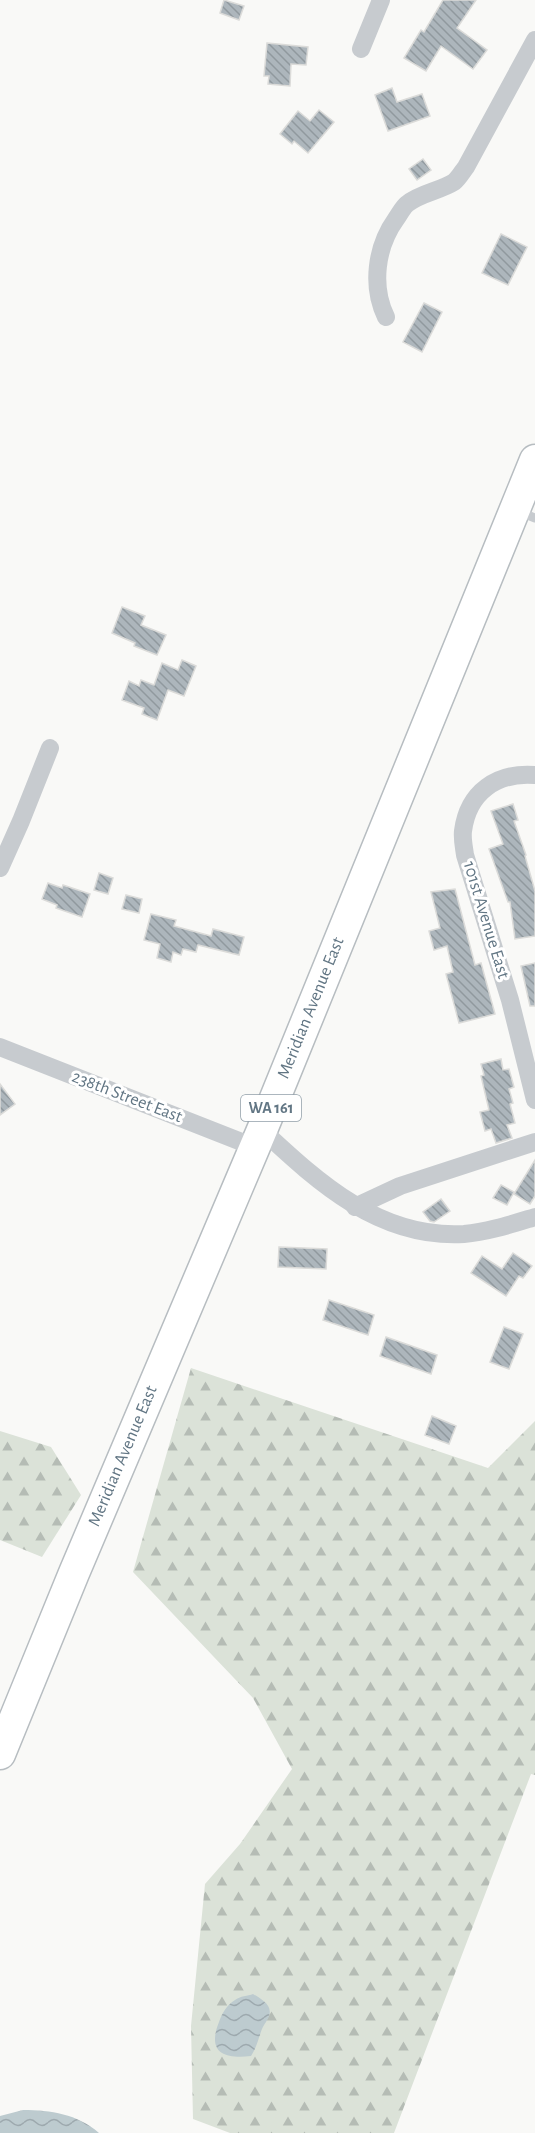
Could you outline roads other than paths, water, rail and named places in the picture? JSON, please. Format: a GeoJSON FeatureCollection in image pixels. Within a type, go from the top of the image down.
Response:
{"type":"FeatureCollection","features":[{"type":"Feature","properties":{"kind":"main road","name":"Meridian Avenue East"},"geometry":{"type":"LineString","coordinates":[[0,1754],[258,1139],[525,514],[535,460]]}},
{"type":"Feature","properties":{"kind":"street"},"geometry":{"type":"LineString","coordinates":[[361,49],[381,0]]}},
{"type":"Feature","properties":{"kind":"street"},"geometry":{"type":"LineString","coordinates":[[386,317],[381,307],[378,266],[380,251],[389,229],[407,204],[455,181],[466,167],[535,40]]}},
{"type":"Feature","properties":{"kind":"street"},"geometry":{"type":"LineString","coordinates":[[0,868],[50,748]]}},
{"type":"Feature","properties":{"kind":"street","name":"101st Avenue East"},"geometry":{"type":"LineString","coordinates":[[530,775],[503,777],[484,787],[472,804],[462,833],[465,855],[507,989],[535,1100]]}},
{"type":"Feature","properties":{"kind":"street","name":"238th Street East"},"geometry":{"type":"LineString","coordinates":[[0,1047],[258,1139]]}},
{"type":"Feature","properties":{"kind":"street"},"geometry":{"type":"LineString","coordinates":[[258,1139],[299,1164],[355,1207],[396,1226],[439,1234],[464,1234],[491,1230],[535,1216]]}},
{"type":"Feature","properties":{"kind":"street"},"geometry":{"type":"LineString","coordinates":[[355,1207],[400,1186],[535,1142]]}},
{"type":"Feature","properties":{"kind":"water"},"geometry":{"type":"Polygon","coordinates":[[[253,1994],[265,2003],[270,2012],[255,2049],[251,2056],[225,2054],[216,2047],[215,2040],[222,2015],[235,2000],[253,1994]]]}},
{"type":"Feature","properties":{"kind":"water"},"geometry":{"type":"Polygon","coordinates":[[[23,2110],[44,2111],[73,2117],[99,2133],[0,2133],[0,2116],[23,2110]]]}}]}
